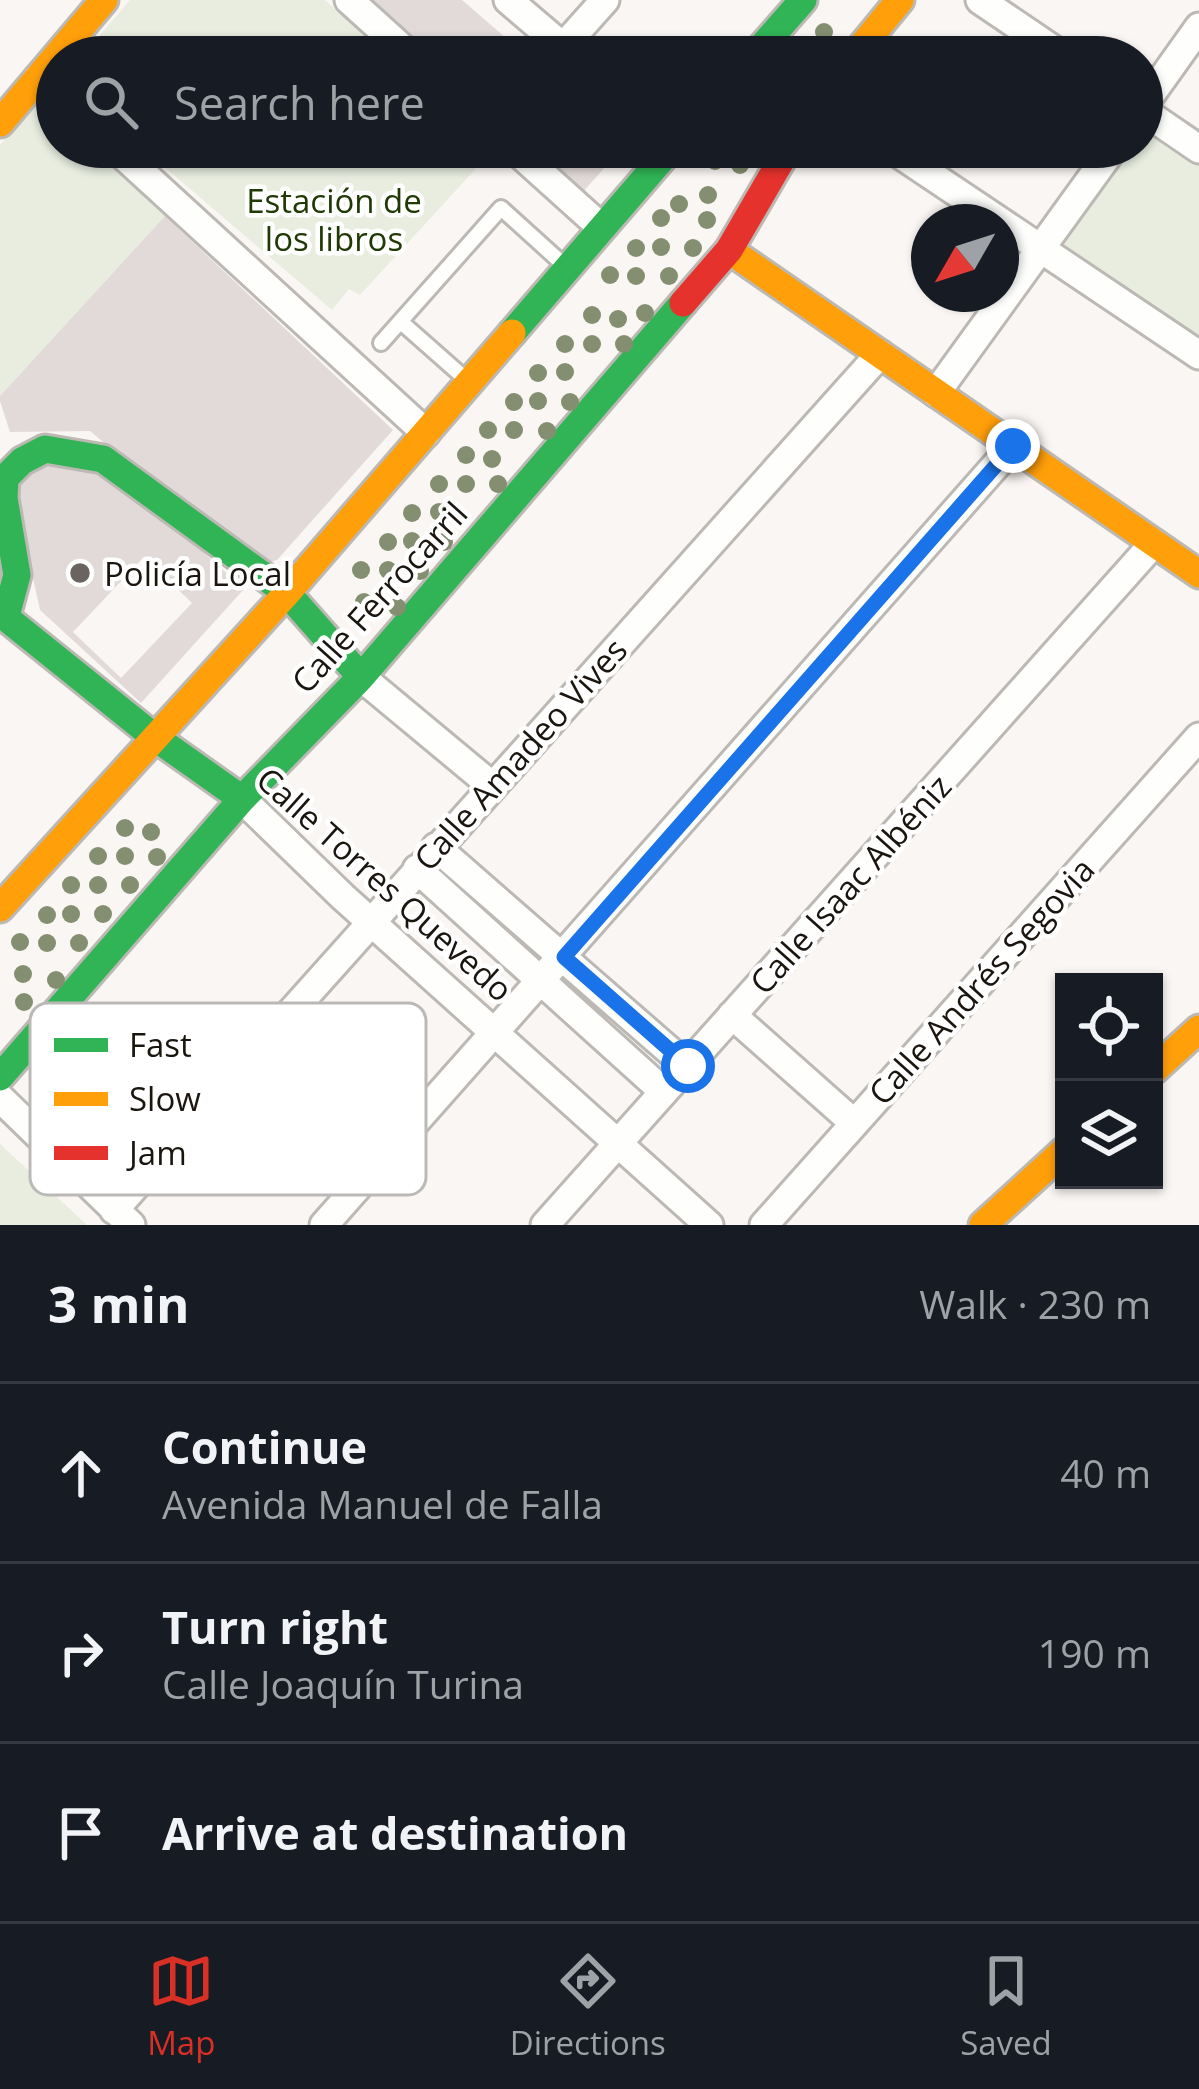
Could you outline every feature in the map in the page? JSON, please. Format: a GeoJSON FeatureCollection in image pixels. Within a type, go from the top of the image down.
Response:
{"type":"FeatureCollection","features":[{"type":"Feature","properties":{"kind":"street"},"geometry":{"type":"LineString","coordinates":[[81,36],[104,0]]}},
{"type":"Feature","properties":{"kind":"street"},"geometry":{"type":"LineString","coordinates":[[349,0],[389,36]]}},
{"type":"Feature","properties":{"kind":"street"},"geometry":{"type":"LineString","coordinates":[[508,0],[550,36]]}},
{"type":"Feature","properties":{"kind":"street"},"geometry":{"type":"LineString","coordinates":[[580,36],[605,0]]}},
{"type":"Feature","properties":{"kind":"street"},"geometry":{"type":"LineString","coordinates":[[771,36],[803,0]]}},
{"type":"Feature","properties":{"kind":"street"},"geometry":{"type":"LineString","coordinates":[[870,36],[900,0]]}},
{"type":"Feature","properties":{"kind":"street"},"geometry":{"type":"LineString","coordinates":[[980,0],[1033,36]]}},
{"type":"Feature","properties":{"kind":"street"},"geometry":{"type":"LineString","coordinates":[[1163,79],[1199,28]]}},
{"type":"Feature","properties":{"kind":"street"},"geometry":{"type":"LineString","coordinates":[[0,124],[36,96]]}},
{"type":"Feature","properties":{"kind":"street"},"geometry":{"type":"LineString","coordinates":[[1163,124],[1199,149]]}},
{"type":"Feature","properties":{"kind":"street"},"geometry":{"type":"LineString","coordinates":[[137,168],[426,433]]}},
{"type":"Feature","properties":{"kind":"street"},"geometry":{"type":"LineString","coordinates":[[535,168],[602,228]]}},
{"type":"Feature","properties":{"kind":"street"},"geometry":{"type":"LineString","coordinates":[[0,908],[287,593],[654,168]]}},
{"type":"Feature","properties":{"kind":"street","name":"Calle Ferrocarril"},"geometry":{"type":"LineString","coordinates":[[65,1003],[242,799],[361,677],[729,250],[777,168]]}},
{"type":"Feature","properties":{"kind":"street"},"geometry":{"type":"LineString","coordinates":[[920,168],[974,204]]}},
{"type":"Feature","properties":{"kind":"street"},"geometry":{"type":"LineString","coordinates":[[936,393],[1099,168]]}},
{"type":"Feature","properties":{"kind":"street"},"geometry":{"type":"LineString","coordinates":[[1019,234],[1199,355]]}},
{"type":"Feature","properties":{"kind":"street"},"geometry":{"type":"LineString","coordinates":[[729,250],[1199,574]]}},
{"type":"Feature","properties":{"kind":"street","name":"Calle Amadeo Vives"},"geometry":{"type":"LineString","coordinates":[[302,1003],[426,858],[880,354]]}},
{"type":"Feature","properties":{"kind":"street"},"geometry":{"type":"LineString","coordinates":[[426,1112],[1013,446]]}},
{"type":"Feature","properties":{"kind":"street"},"geometry":{"type":"LineString","coordinates":[[2,618],[17,575],[3,476],[45,449],[103,459],[287,593],[361,677],[491,785]]}},
{"type":"Feature","properties":{"kind":"street","name":"Calle Isaac Albéniz"},"geometry":{"type":"LineString","coordinates":[[544,1225],[1154,543]]}},
{"type":"Feature","properties":{"kind":"street","name":"Calle Torres Quevedo"},"geometry":{"type":"LineString","coordinates":[[2,618],[242,799],[370,922],[709,1225]]}},
{"type":"Feature","properties":{"kind":"street","name":"Calle Andrés Segovia"},"geometry":{"type":"LineString","coordinates":[[764,1225],[1199,737]]}},
{"type":"Feature","properties":{"kind":"street"},"geometry":{"type":"LineString","coordinates":[[426,858],[564,957],[688,1066]]}},
{"type":"Feature","properties":{"kind":"street"},"geometry":{"type":"LineString","coordinates":[[426,858],[542,982],[664,1092]]}},
{"type":"Feature","properties":{"kind":"street"},"geometry":{"type":"LineString","coordinates":[[732,1016],[854,1124]]}},
{"type":"Feature","properties":{"kind":"street"},"geometry":{"type":"LineString","coordinates":[[1163,1062],[1199,1029]]}},
{"type":"Feature","properties":{"kind":"street","name":"Calle Ferrocarril"},"geometry":{"type":"LineString","coordinates":[[0,1078],[30,1043]]}},
{"type":"Feature","properties":{"kind":"street"},"geometry":{"type":"LineString","coordinates":[[0,1098],[30,1127]]}},
{"type":"Feature","properties":{"kind":"street"},"geometry":{"type":"LineString","coordinates":[[983,1225],[1055,1159]]}},
{"type":"Feature","properties":{"kind":"street"},"geometry":{"type":"LineString","coordinates":[[99,1195],[123,1218]]}},
{"type":"Feature","properties":{"kind":"street"},"geometry":{"type":"LineString","coordinates":[[324,1225],[351,1195]]}},
{"type":"Feature","properties":{"kind":"lane"},"geometry":{"type":"LineString","coordinates":[[382,344],[501,208],[567,269]]}},
{"type":"Feature","properties":{"kind":"lane"},"geometry":{"type":"LineString","coordinates":[[401,322],[469,382]]}},
{"type":"Feature","properties":{"kind":"green space"},"geometry":{"type":"Polygon","coordinates":[[[130,0],[325,0],[364,36],[99,36],[130,0]]]}},
{"type":"Feature","properties":{"kind":"green space"},"geometry":{"type":"Polygon","coordinates":[[[36,103],[36,168],[116,168],[165,216],[0,396],[0,145],[36,103]]]}},
{"type":"Feature","properties":{"kind":"green space"},"geometry":{"type":"Polygon","coordinates":[[[1163,124],[1199,149],[1199,355],[1041,249],[1099,168],[1163,168],[1163,124]]]}},
{"type":"Feature","properties":{"kind":"green space","name":"Estación de los libros"},"geometry":{"type":"Polygon","coordinates":[[[166,168],[476,168],[360,295],[349,289],[332,310],[166,168]]]}},
{"type":"Feature","properties":{"kind":"green space"},"geometry":{"type":"Polygon","coordinates":[[[0,1144],[30,1172],[30,1195],[55,1195],[87,1225],[0,1225],[0,1144]]]}},
{"type":"Feature","properties":{"kind":"building"},"geometry":{"type":"Polygon","coordinates":[[[360,0],[462,0],[504,36],[401,36],[360,0]]]}},
{"type":"Feature","properties":{"kind":"building"},"geometry":{"type":"Polygon","coordinates":[[[553,168],[604,168],[582,193],[553,168]]]}},
{"type":"Feature","properties":{"kind":"building"},"geometry":{"type":"Polygon","coordinates":[[[165,216],[393,430],[277,560],[252,567],[90,431],[10,432],[0,396],[165,216]]]}},
{"type":"Feature","properties":{"kind":"building","name":"Policía Local"},"geometry":{"type":"Polygon","coordinates":[[[43,462],[94,469],[139,494],[244,589],[141,703],[40,610],[13,486],[43,462]],[[144,557],[73,632],[121,678],[192,603],[144,557]]]}},
{"type":"Feature","properties":{"kind":"traffic: fast"},"geometry":{"type":"LineString","coordinates":[[771,36],[803,0]]}},
{"type":"Feature","properties":{"kind":"traffic: fast"},"geometry":{"type":"LineString","coordinates":[[512,333],[654,168]]}},
{"type":"Feature","properties":{"kind":"traffic: fast"},"geometry":{"type":"LineString","coordinates":[[64,1003],[242,799],[361,677],[683,303]]}},
{"type":"Feature","properties":{"kind":"traffic: fast"},"geometry":{"type":"LineString","coordinates":[[5,478],[22,461],[45,449],[103,459],[287,593],[361,677]]}},
{"type":"Feature","properties":{"kind":"traffic: fast"},"geometry":{"type":"LineString","coordinates":[[5,478],[17,575],[6,616]]}},
{"type":"Feature","properties":{"kind":"traffic: fast"},"geometry":{"type":"LineString","coordinates":[[0,613],[153,736],[242,799]]}},
{"type":"Feature","properties":{"kind":"traffic: fast"},"geometry":{"type":"LineString","coordinates":[[0,1077],[30,1043]]}},
{"type":"Feature","properties":{"kind":"traffic: slow"},"geometry":{"type":"LineString","coordinates":[[74,36],[104,0]]}},
{"type":"Feature","properties":{"kind":"traffic: slow"},"geometry":{"type":"LineString","coordinates":[[870,36],[900,0]]}},
{"type":"Feature","properties":{"kind":"traffic: slow"},"geometry":{"type":"LineString","coordinates":[[0,123],[36,80]]}},
{"type":"Feature","properties":{"kind":"traffic: slow"},"geometry":{"type":"LineString","coordinates":[[729,250],[1199,574]]}},
{"type":"Feature","properties":{"kind":"traffic: slow"},"geometry":{"type":"LineString","coordinates":[[0,908],[287,593],[512,333]]}},
{"type":"Feature","properties":{"kind":"traffic: slow"},"geometry":{"type":"LineString","coordinates":[[1163,1062],[1199,1029]]}},
{"type":"Feature","properties":{"kind":"traffic: slow"},"geometry":{"type":"LineString","coordinates":[[983,1225],[1055,1159]]}},
{"type":"Feature","properties":{"kind":"traffic: jam"},"geometry":{"type":"LineString","coordinates":[[683,303],[729,250],[777,168]]}},
{"type":"Feature","properties":{"kind":"place","name":"Policía Local"},"geometry":{"type":"Point","coordinates":[80,573]}},
{"type":"Feature","properties":{"kind":"route"},"geometry":{"type":"LineString","coordinates":[[688,1066],[564,957],[1013,446]]}}]}
